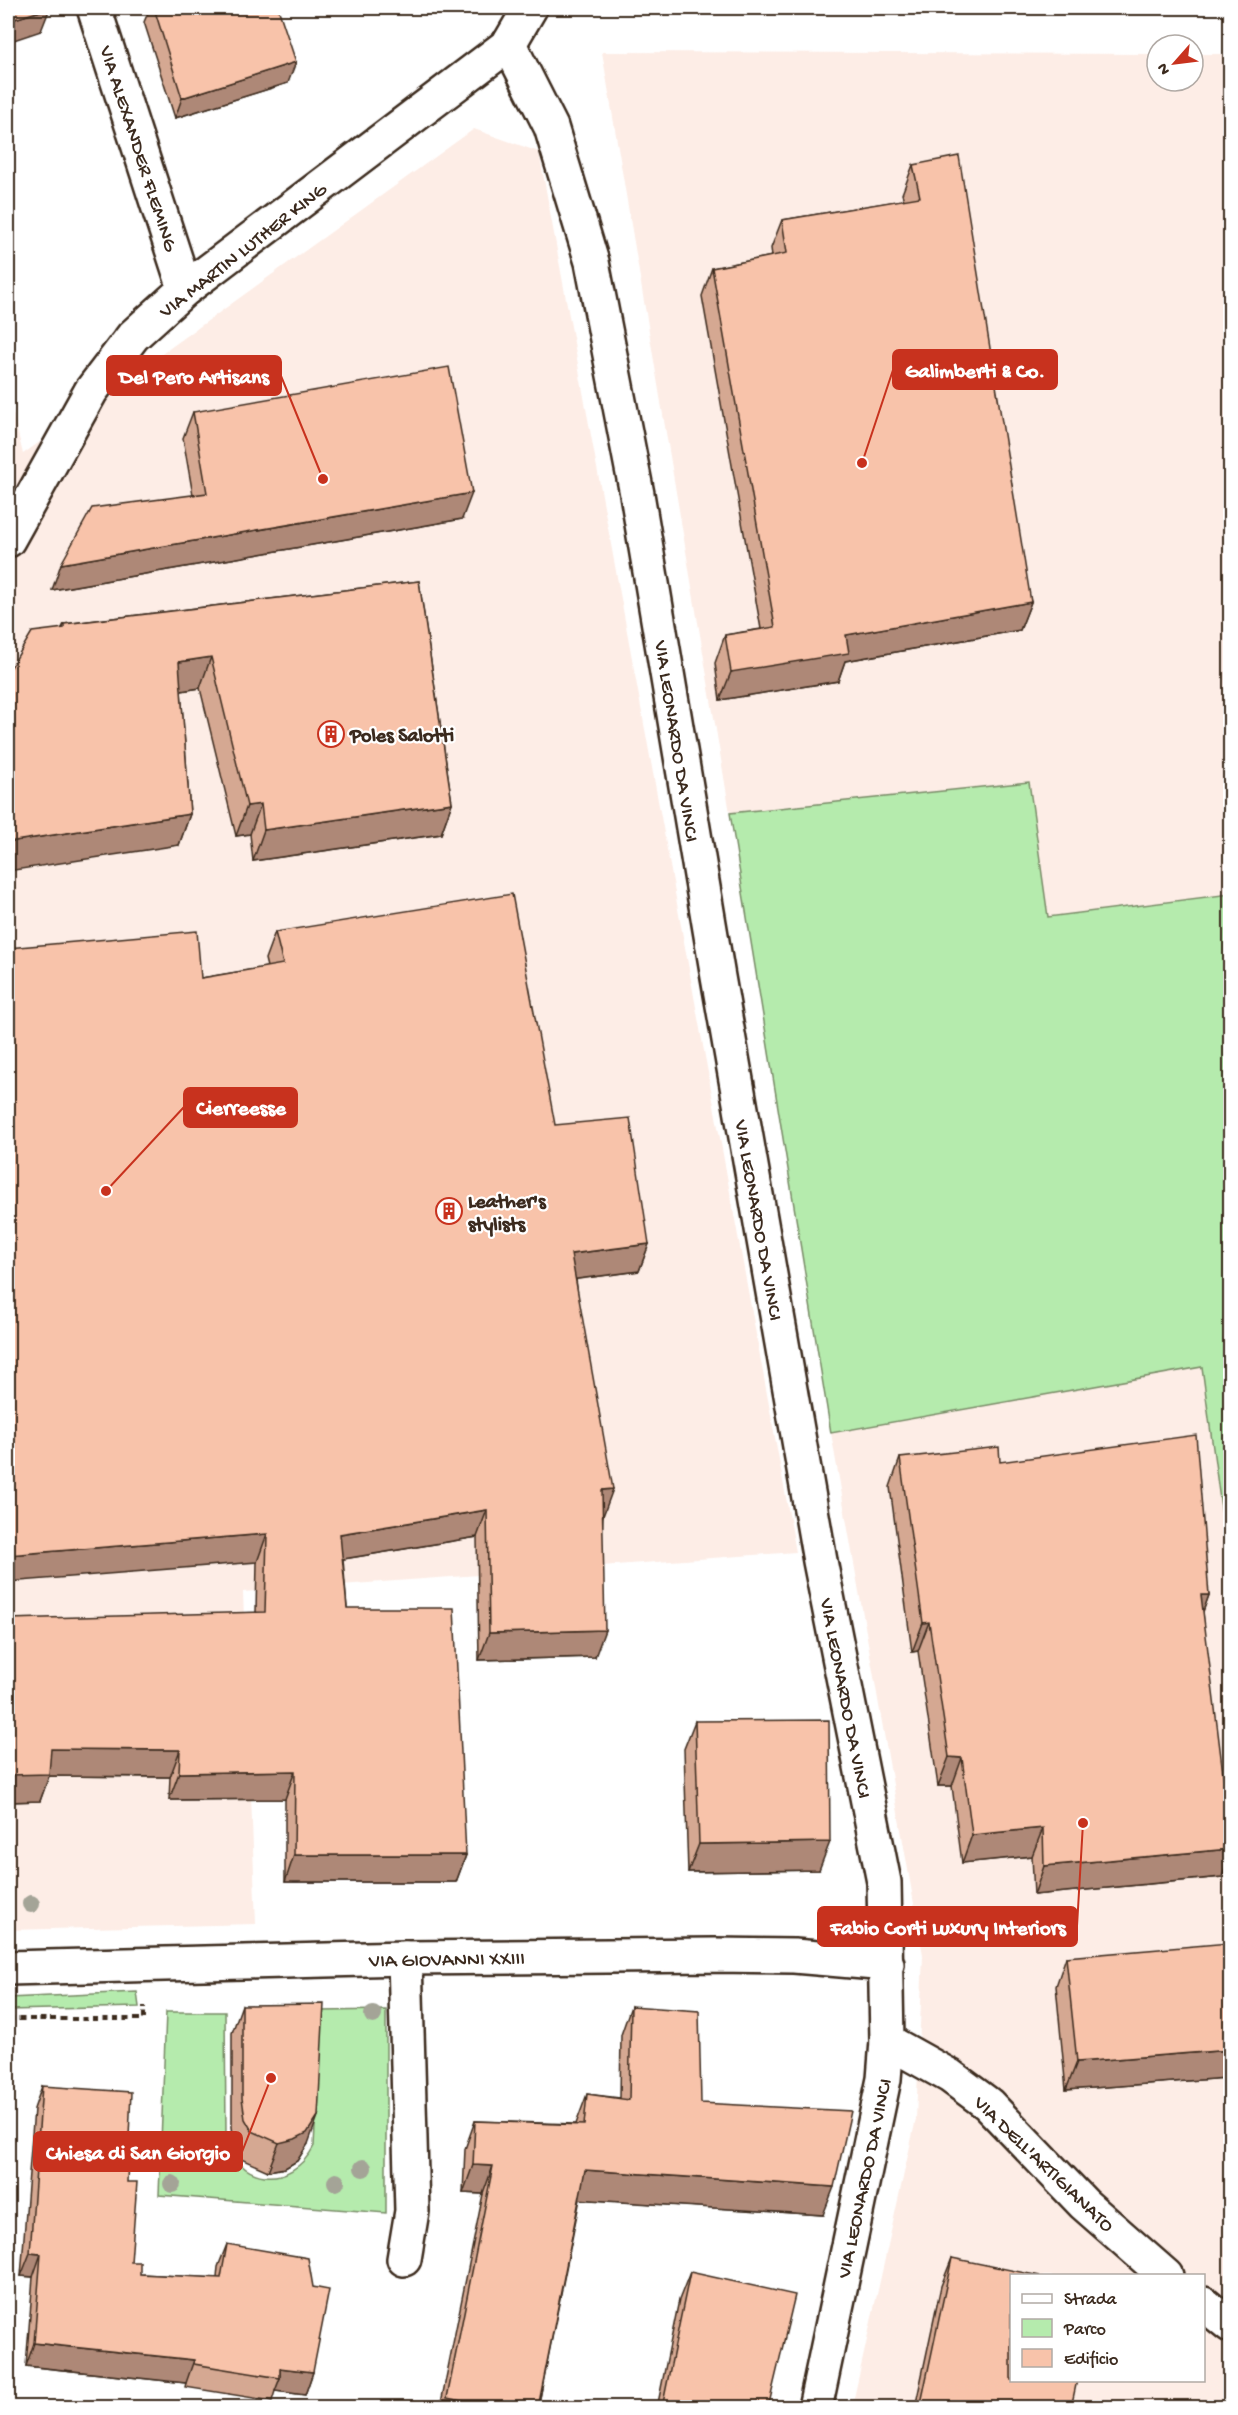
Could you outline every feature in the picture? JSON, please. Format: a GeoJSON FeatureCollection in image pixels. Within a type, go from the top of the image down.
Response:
{"type":"FeatureCollection","features":[{"type":"Feature","properties":{"kind":"street","name":"VIA ALEXANDER FLEMING"},"geometry":{"type":"LineString","coordinates":[[94,8],[185,290]]}},
{"type":"Feature","properties":{"kind":"street","name":"VIA MARTIN LUTHER KING"},"geometry":{"type":"LineString","coordinates":[[8,540],[91,391],[133,336],[185,290],[509,44],[530,8]]}},
{"type":"Feature","properties":{"kind":"street","name":"VIA LEONARDO DA VINCI"},"geometry":{"type":"LineString","coordinates":[[509,44],[551,127],[592,262],[637,494],[720,989],[820,1561],[884,1882],[887,1964],[887,2041],[884,2079],[814,2408]]}},
{"type":"Feature","properties":{"kind":"street","name":"VIA GIOVANNI XXIII"},"geometry":{"type":"LineString","coordinates":[[8,1968],[715,1955],[794,1956],[887,1964]]}},
{"type":"Feature","properties":{"kind":"street"},"geometry":{"type":"LineString","coordinates":[[404,2259],[412,2211],[405,1959]]}},
{"type":"Feature","properties":{"kind":"street","name":"VIA DELL'ARTIGIANATO"},"geometry":{"type":"LineString","coordinates":[[887,2041],[950,2076],[988,2104],[1084,2205],[1164,2274]]}},
{"type":"Feature","properties":{"kind":"street"},"geometry":{"type":"LineString","coordinates":[[1205,2306],[1230,2325]]}},
{"type":"Feature","properties":{"kind":"shaded area"},"geometry":{"type":"Polygon","coordinates":[[[602,52],[1145,54],[1145,93],[1205,93],[1205,54],[1230,54],[1230,894],[1048,917],[1028,782],[730,813],[602,52]]]}},
{"type":"Feature","properties":{"kind":"shaded area"},"geometry":{"type":"Polygon","coordinates":[[[474,129],[539,152],[796,1552],[243,1592],[256,1924],[8,1930],[8,392],[23,454],[474,129]]]}},
{"type":"Feature","properties":{"kind":"shaded area"},"geometry":{"type":"Polygon","coordinates":[[[1202,1367],[1230,1574],[1230,2407],[852,2407],[916,2119],[923,1955],[831,1433],[1202,1367]]]}},
{"type":"Feature","properties":{"kind":"green space"},"geometry":{"type":"Polygon","coordinates":[[[1029,782],[1048,917],[1230,894],[1230,1574],[1202,1367],[831,1433],[730,813],[1029,782]]]}},
{"type":"Feature","properties":{"kind":"green space"},"geometry":{"type":"Polygon","coordinates":[[[137,1992],[139,2007],[8,2010],[8,1998],[137,1992]]]}},
{"type":"Feature","properties":{"kind":"green space"},"geometry":{"type":"Polygon","coordinates":[[[386,2010],[386,2213],[159,2195],[166,2012],[225,2012],[226,2134],[231,2151],[240,2164],[251,2172],[264,2176],[278,2175],[292,2170],[304,2160],[314,2146],[321,2011],[386,2010]]]}},
{"type":"Feature","properties":{"kind":"building"},"geometry":{"type":"Polygon","coordinates":[[[8,8],[50,8],[8,21],[8,8]]]}},
{"type":"Feature","properties":{"kind":"building"},"geometry":{"type":"Polygon","coordinates":[[[154,8],[278,8],[296,62],[182,98],[154,8]]]}},
{"type":"Feature","properties":{"kind":"building"},"geometry":{"type":"Polygon","coordinates":[[[959,156],[1031,602],[846,635],[849,653],[731,672],[725,635],[775,627],[712,268],[787,253],[782,220],[920,197],[913,165],[959,156]]]}},
{"type":"Feature","properties":{"kind":"building"},"geometry":{"type":"Polygon","coordinates":[[[449,367],[472,493],[61,564],[92,508],[207,493],[193,412],[449,367]]]}},
{"type":"Feature","properties":{"kind":"building"},"geometry":{"type":"Polygon","coordinates":[[[419,581],[452,803],[264,830],[261,804],[247,806],[211,657],[179,662],[190,814],[8,842],[8,672],[32,632],[64,628],[64,624],[419,581]]]}},
{"type":"Feature","properties":{"kind":"building"},"geometry":{"type":"Polygon","coordinates":[[[512,894],[555,1125],[630,1118],[649,1244],[571,1254],[613,1489],[602,1490],[605,1630],[489,1633],[487,1510],[340,1534],[347,1608],[454,1608],[466,1855],[294,1855],[295,1771],[179,1773],[180,1750],[51,1749],[49,1774],[8,1775],[8,1619],[265,1612],[267,1534],[8,1555],[8,948],[197,931],[201,978],[283,964],[275,932],[512,894]]]}},
{"type":"Feature","properties":{"kind":"building"},"geometry":{"type":"Polygon","coordinates":[[[1196,1435],[1209,1595],[1201,1595],[1230,1830],[1230,1849],[1044,1866],[1043,1828],[972,1835],[962,1758],[949,1757],[929,1622],[923,1623],[900,1458],[999,1447],[1000,1462],[1196,1435]]]}},
{"type":"Feature","properties":{"kind":"building"},"geometry":{"type":"Polygon","coordinates":[[[829,1720],[830,1842],[699,1844],[695,1721],[829,1720]]]}},
{"type":"Feature","properties":{"kind":"building"},"geometry":{"type":"Polygon","coordinates":[[[1229,1943],[1230,2050],[1077,2062],[1066,1957],[1229,1943]]]}},
{"type":"Feature","properties":{"kind":"building"},"geometry":{"type":"Polygon","coordinates":[[[324,2004],[318,2116],[307,2133],[279,2143],[252,2131],[245,2119],[242,2098],[242,2005],[324,2004]]]}},
{"type":"Feature","properties":{"kind":"building"},"geometry":{"type":"Polygon","coordinates":[[[631,2006],[699,2011],[701,2103],[851,2111],[834,2187],[585,2170],[538,2408],[495,2408],[447,2398],[493,2166],[473,2165],[475,2121],[584,2125],[587,2094],[629,2100],[631,2006]]]}},
{"type":"Feature","properties":{"kind":"building"},"geometry":{"type":"Polygon","coordinates":[[[42,2086],[131,2092],[127,2182],[137,2182],[131,2262],[140,2262],[140,2274],[221,2278],[227,2244],[308,2258],[313,2287],[329,2290],[313,2372],[280,2368],[280,2378],[194,2364],[194,2360],[34,2343],[41,2254],[30,2253],[42,2086]]]}},
{"type":"Feature","properties":{"kind":"building"},"geometry":{"type":"Polygon","coordinates":[[[952,2258],[1030,2274],[1010,2274],[1010,2382],[1077,2382],[1071,2408],[920,2408],[952,2258]]]}},
{"type":"Feature","properties":{"kind":"building"},"geometry":{"type":"Polygon","coordinates":[[[690,2272],[795,2295],[768,2408],[662,2408],[690,2272]]]}},
{"type":"Feature","properties":{"kind":"place","name":"Galimberti & Co."},"geometry":{"type":"Point","coordinates":[862,463]}},
{"type":"Feature","properties":{"kind":"place","name":"Del Pero Artisans"},"geometry":{"type":"Point","coordinates":[323,479]}},
{"type":"Feature","properties":{"kind":"place","name":"Poles Salotti"},"geometry":{"type":"Point","coordinates":[331,734]}},
{"type":"Feature","properties":{"kind":"place","name":"Cierreesse"},"geometry":{"type":"Point","coordinates":[106,1191]}},
{"type":"Feature","properties":{"kind":"place","name":"Leather's stylists"},"geometry":{"type":"Point","coordinates":[449,1211]}},
{"type":"Feature","properties":{"kind":"place","name":"Fabio Corti Luxury Interiors"},"geometry":{"type":"Point","coordinates":[1083,1823]}},
{"type":"Feature","properties":{"kind":"place","name":"Chiesa di San Giorgio"},"geometry":{"type":"Point","coordinates":[271,2078]}}]}
